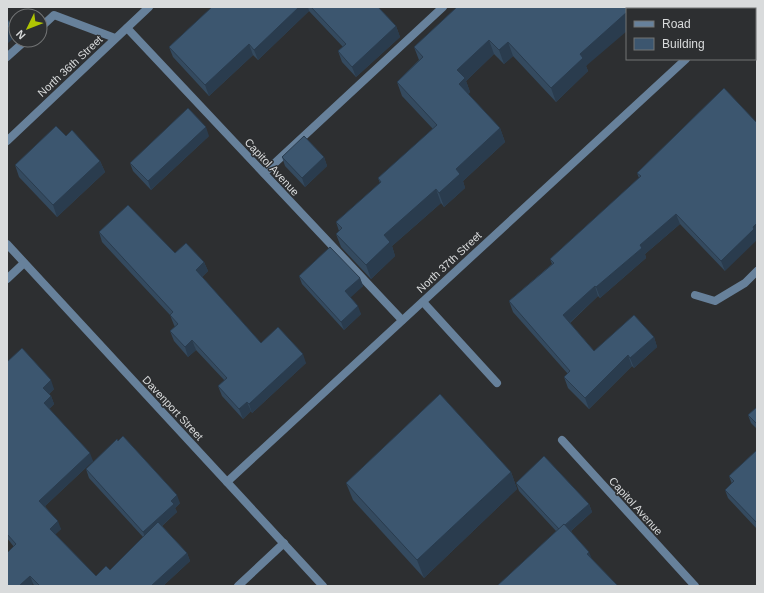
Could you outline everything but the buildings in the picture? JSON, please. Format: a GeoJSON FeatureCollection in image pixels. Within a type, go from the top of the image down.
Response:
{"type":"FeatureCollection","features":[{"type":"Feature","properties":{"kind":"street","name":"North 36th Street"},"geometry":{"type":"LineString","coordinates":[[7,141],[149,7]]}},
{"type":"Feature","properties":{"kind":"street"},"geometry":{"type":"LineString","coordinates":[[264,173],[444,7]]}},
{"type":"Feature","properties":{"kind":"street"},"geometry":{"type":"LineString","coordinates":[[48,21],[54,15],[115,38]]}},
{"type":"Feature","properties":{"kind":"street","name":"Capitol Avenue"},"geometry":{"type":"LineString","coordinates":[[127,28],[402,320]]}},
{"type":"Feature","properties":{"kind":"street"},"geometry":{"type":"LineString","coordinates":[[7,57],[17,48]]}},
{"type":"Feature","properties":{"kind":"street","name":"North 37th Street"},"geometry":{"type":"LineString","coordinates":[[227,482],[685,60]]}},
{"type":"Feature","properties":{"kind":"street","name":"Davenport Street"},"geometry":{"type":"LineString","coordinates":[[7,244],[323,586]]}},
{"type":"Feature","properties":{"kind":"street"},"geometry":{"type":"LineString","coordinates":[[7,279],[24,263]]}},
{"type":"Feature","properties":{"kind":"street"},"geometry":{"type":"LineString","coordinates":[[695,295],[715,301],[745,283],[757,271]]}},
{"type":"Feature","properties":{"kind":"street"},"geometry":{"type":"LineString","coordinates":[[422,302],[497,383]]}},
{"type":"Feature","properties":{"kind":"street","name":"Capitol Avenue"},"geometry":{"type":"LineString","coordinates":[[562,440],[695,586]]}},
{"type":"Feature","properties":{"kind":"street"},"geometry":{"type":"LineString","coordinates":[[238,586],[284,543]]}}]}
